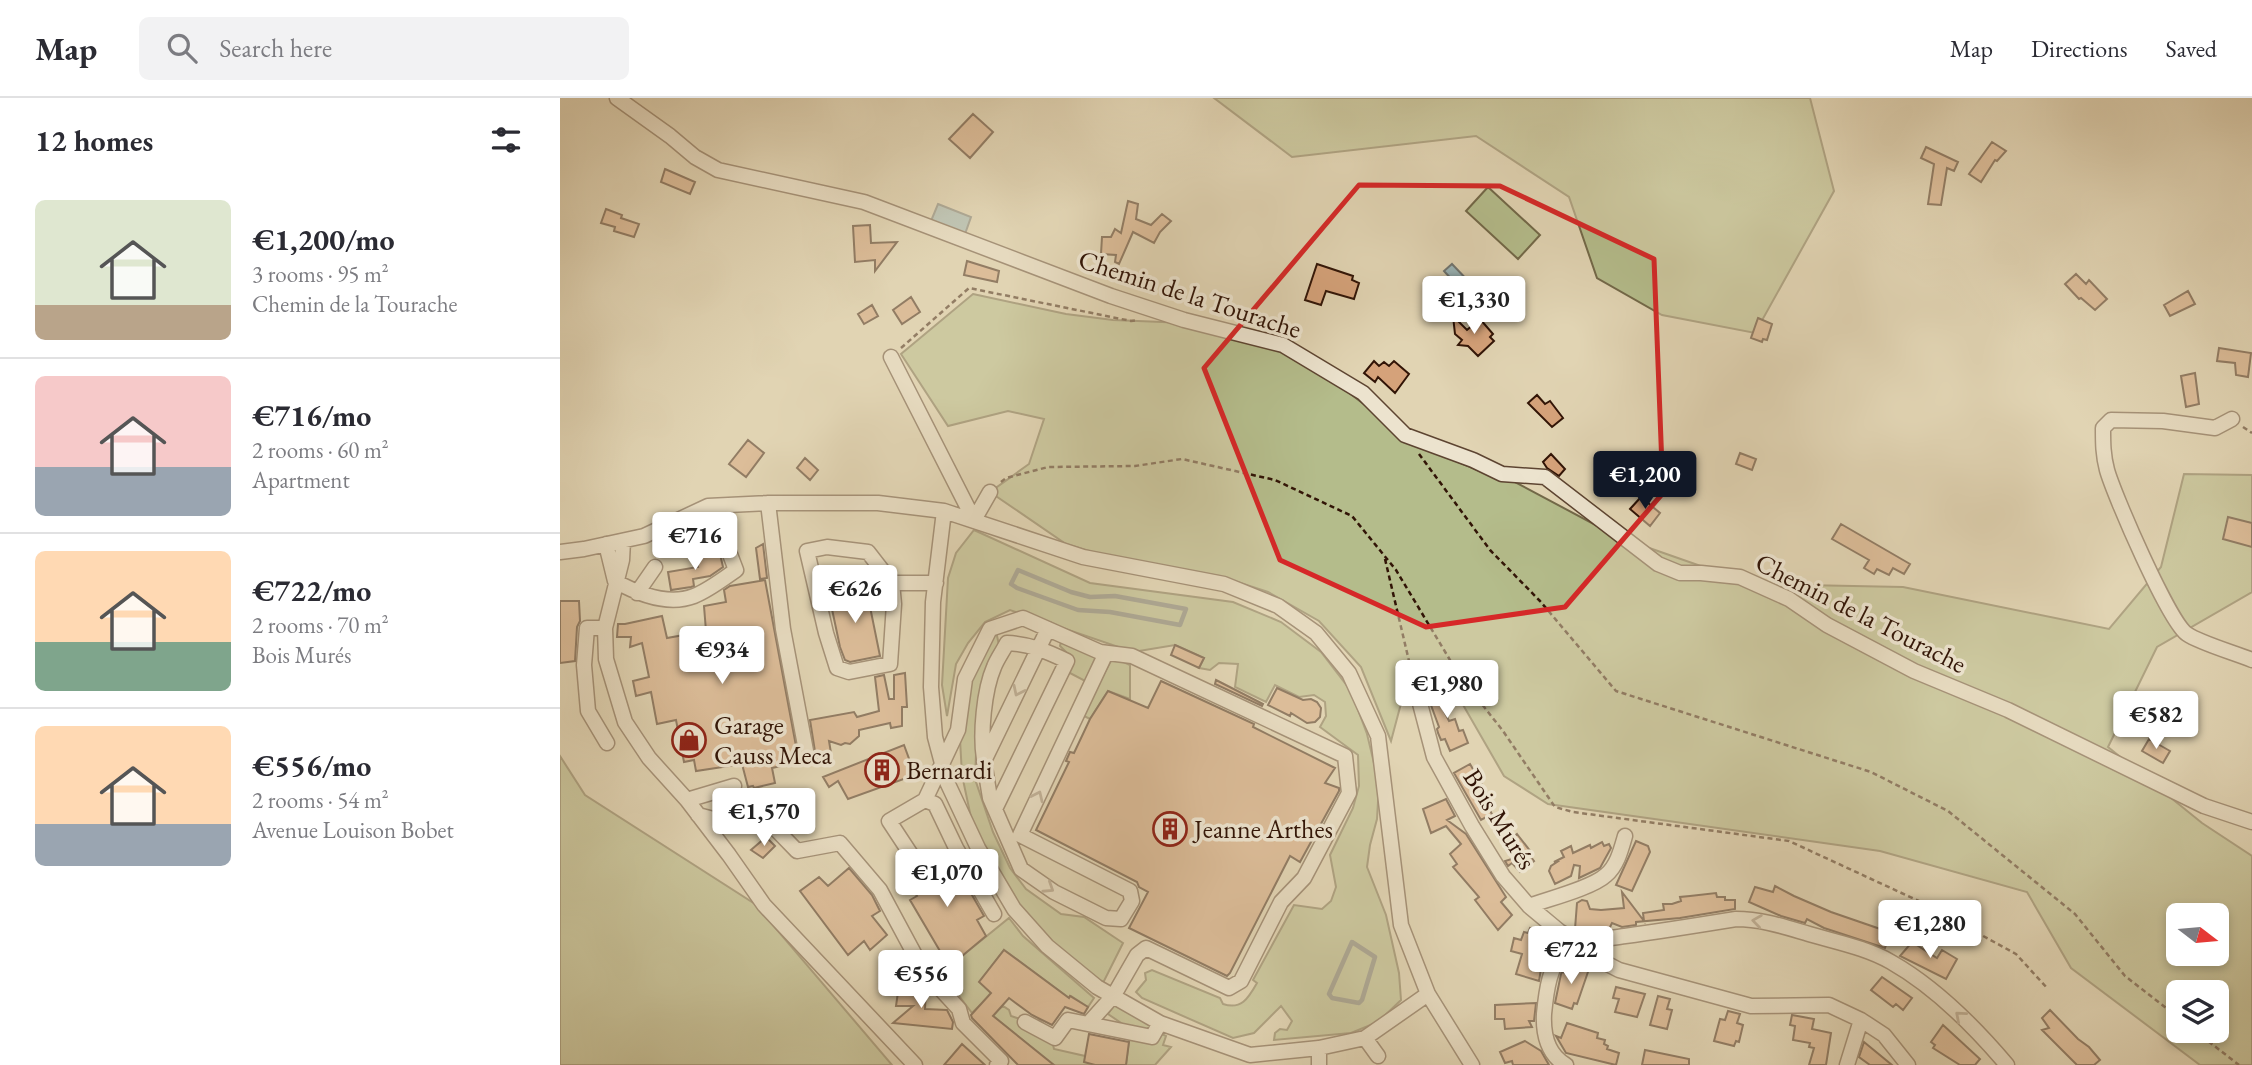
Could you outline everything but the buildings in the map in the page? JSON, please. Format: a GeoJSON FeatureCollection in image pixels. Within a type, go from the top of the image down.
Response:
{"type":"FeatureCollection","features":[{"type":"Feature","properties":{"kind":"street","name":"Chemin de la Tourache"},"geometry":{"type":"LineString","coordinates":[[617,98],[695,157],[718,170],[864,202],[1111,296],[1184,320],[1283,345],[1363,393],[1405,435],[1473,460],[1502,474],[1545,477],[1658,564],[1680,573],[1740,577],[1789,599],[1827,625],[1914,671],[2008,710],[2204,806],[2252,822]]}},
{"type":"Feature","properties":{"kind":"street"},"geometry":{"type":"LineString","coordinates":[[891,357],[974,520]]}},
{"type":"Feature","properties":{"kind":"street"},"geometry":{"type":"LineString","coordinates":[[2232,419],[2215,428],[2163,421],[2111,421],[2104,428],[2102,451],[2108,474],[2150,572],[2176,623],[2187,634],[2252,660]]}},
{"type":"Feature","properties":{"kind":"street"},"geometry":{"type":"LineString","coordinates":[[974,520],[990,492]]}},
{"type":"Feature","properties":{"kind":"street"},"geometry":{"type":"LineString","coordinates":[[768,503],[783,629],[807,756]]}},
{"type":"Feature","properties":{"kind":"street"},"geometry":{"type":"LineString","coordinates":[[560,552],[644,536],[708,506],[878,503],[944,511],[1083,557],[1224,584],[1278,606],[1316,633],[1349,673],[1378,736],[1401,925],[1428,994],[1472,1065]]}},
{"type":"Feature","properties":{"kind":"street"},"geometry":{"type":"LineString","coordinates":[[944,511],[936,583],[930,687],[935,737],[947,782],[978,848],[1014,909],[1047,947],[1097,987],[1160,1023],[1251,1060],[1365,1038],[1428,994]]}},
{"type":"Feature","properties":{"kind":"street"},"geometry":{"type":"LineString","coordinates":[[606,544],[615,581],[637,593],[663,599],[691,598],[736,570],[723,536]]}},
{"type":"Feature","properties":{"kind":"street"},"geometry":{"type":"LineString","coordinates":[[623,541],[622,560],[605,628],[606,659],[625,722],[649,758],[687,800],[764,905],[915,1065]]}},
{"type":"Feature","properties":{"kind":"street"},"geometry":{"type":"LineString","coordinates":[[827,547],[868,552],[892,583],[894,604],[890,664],[849,672],[837,668],[807,551],[827,547]]}},
{"type":"Feature","properties":{"kind":"street"},"geometry":{"type":"LineString","coordinates":[[637,593],[655,567]]}},
{"type":"Feature","properties":{"kind":"street"},"geometry":{"type":"LineString","coordinates":[[892,583],[936,583]]}},
{"type":"Feature","properties":{"kind":"street"},"geometry":{"type":"LineString","coordinates":[[912,856],[889,821],[925,800],[958,730],[965,679],[990,629],[1023,618],[1107,653],[1132,656],[1345,756],[1349,793],[1304,878],[1281,902],[1241,981],[1229,988],[1146,948],[1137,955],[1114,995],[1088,1024]]}},
{"type":"Feature","properties":{"kind":"street"},"geometry":{"type":"LineString","coordinates":[[605,628],[587,628],[586,682],[588,711],[607,743]]}},
{"type":"Feature","properties":{"kind":"street"},"geometry":{"type":"LineString","coordinates":[[984,761],[1048,629]]}},
{"type":"Feature","properties":{"kind":"street"},"geometry":{"type":"LineString","coordinates":[[995,809],[1067,661],[1039,647],[1026,644],[1007,643],[993,669],[986,700],[982,746],[995,809],[1020,869],[1054,892],[1106,918],[1121,919],[1132,901],[1130,891],[1020,835],[1107,653]]}},
{"type":"Feature","properties":{"kind":"street"},"geometry":{"type":"LineString","coordinates":[[586,682],[610,673]]}},
{"type":"Feature","properties":{"kind":"street","name":"Bois Murés"},"geometry":{"type":"LineString","coordinates":[[1412,673],[1434,757],[1503,876],[1529,906],[1559,931],[1581,944],[1592,956],[1619,970],[1751,1006],[1829,1005],[1861,1020],[1884,1035],[1908,1065]]}},
{"type":"Feature","properties":{"kind":"street"},"geometry":{"type":"LineString","coordinates":[[687,800],[734,786]]}},
{"type":"Feature","properties":{"kind":"street"},"geometry":{"type":"LineString","coordinates":[[925,800],[935,804],[956,848],[994,914]]}},
{"type":"Feature","properties":{"kind":"street"},"geometry":{"type":"LineString","coordinates":[[698,815],[718,820],[742,807],[765,818],[797,851],[840,843],[880,890],[923,970],[959,1009],[963,1023],[1001,1060],[997,1065]]}},
{"type":"Feature","properties":{"kind":"street","name":"Bois Murés"},"geometry":{"type":"LineString","coordinates":[[1529,906],[1593,883],[1606,875],[1618,859],[1625,836]]}},
{"type":"Feature","properties":{"kind":"street"},"geometry":{"type":"LineString","coordinates":[[1566,1065],[1557,1060],[1546,1040],[1544,1017],[1546,995],[1557,961],[1567,950],[1581,944],[1736,919],[1758,919],[1890,961],[1928,988],[1980,1033],[2007,1065]]}},
{"type":"Feature","properties":{"kind":"street"},"geometry":{"type":"LineString","coordinates":[[1025,1022],[1055,1038],[1068,1020],[1152,1037],[1160,1023]]}},
{"type":"Feature","properties":{"kind":"street"},"geometry":{"type":"LineString","coordinates":[[1847,1065],[1861,1020]]}},
{"type":"Feature","properties":{"kind":"street"},"geometry":{"type":"LineString","coordinates":[[1365,1038],[1378,1056]]}},
{"type":"Feature","properties":{"kind":"street"},"geometry":{"type":"LineString","coordinates":[[1319,1048],[1319,1065]]}},
{"type":"Feature","properties":{"kind":"path"},"geometry":{"type":"LineString","coordinates":[[891,357],[969,288],[1131,321],[1143,319]]}},
{"type":"Feature","properties":{"kind":"path"},"geometry":{"type":"LineString","coordinates":[[1405,435],[1490,550],[1540,601],[1616,691],[1871,772],[1948,811],[2075,914],[2125,976],[2166,1008]]}},
{"type":"Feature","properties":{"kind":"path"},"geometry":{"type":"LineString","coordinates":[[990,492],[1006,478],[1048,467],[1135,466],[1182,459],[1275,480],[1352,516],[1396,569],[1459,675],[1503,731],[1555,807],[1573,812],[1788,841],[1921,902],[2016,954],[2048,989]]}},
{"type":"Feature","properties":{"kind":"path"},"geometry":{"type":"LineString","coordinates":[[1385,555],[1412,673]]}},
{"type":"Feature","properties":{"kind":"path"},"geometry":{"type":"LineString","coordinates":[[2211,1043],[2239,1065]]}},
{"type":"Feature","properties":{"kind":"highlighted area"},"geometry":{"type":"Polygon","coordinates":[[[1359,185],[1500,186],[1654,259],[1663,493],[1565,607],[1426,627],[1280,560],[1204,368],[1359,185]]]}},
{"type":"Feature","properties":{"kind":"green space"},"geometry":{"type":"Polygon","coordinates":[[[1214,98],[1810,98],[1834,191],[1755,333],[1662,315],[1597,278],[1569,197],[1476,136],[1292,157],[1214,98]]]}},
{"type":"Feature","properties":{"kind":"green space"},"geometry":{"type":"Polygon","coordinates":[[[1488,187],[1540,235],[1518,259],[1466,211],[1488,187]]]}},
{"type":"Feature","properties":{"kind":"green space"},"geometry":{"type":"Polygon","coordinates":[[[973,294],[1066,314],[1113,320],[1187,323],[1267,344],[1305,359],[1417,445],[1492,476],[1515,482],[1618,537],[1752,584],[1903,587],[2109,629],[2161,567],[2184,474],[2252,475],[2252,592],[2157,647],[2108,747],[2202,823],[2252,856],[2252,1065],[2200,1065],[2171,1043],[2229,1043],[2229,980],[2166,980],[2166,1039],[2071,968],[2027,892],[1880,851],[1548,804],[1504,776],[1451,684],[1417,667],[1407,681],[1391,741],[1361,667],[1319,621],[1268,592],[1219,576],[1096,553],[1066,544],[990,492],[1029,464],[1044,419],[1008,411],[948,426],[901,354],[973,294]]]}},
{"type":"Feature","properties":{"kind":"green space"},"geometry":{"type":"Polygon","coordinates":[[[974,530],[1090,583],[1233,602],[1281,622],[1321,652],[1351,691],[1367,734],[1379,784],[1377,819],[1367,867],[1386,915],[1399,973],[1401,1000],[1378,1022],[1351,1033],[1274,1040],[1275,1033],[1280,1029],[1287,1030],[1292,1021],[1281,1006],[1254,1033],[1233,1038],[1142,998],[1136,992],[1146,980],[1145,973],[1152,970],[1220,998],[1223,1004],[1235,1006],[1247,998],[1257,983],[1253,980],[1294,905],[1322,909],[1331,901],[1336,887],[1330,855],[1353,808],[1359,786],[1358,755],[1320,727],[1326,716],[1325,702],[1314,695],[1299,697],[1275,685],[1266,702],[1235,687],[1238,664],[1219,663],[1210,670],[1199,668],[1204,658],[1175,645],[1133,652],[1010,610],[985,622],[968,643],[956,664],[947,716],[942,685],[948,578],[956,553],[974,530]]]}},
{"type":"Feature","properties":{"kind":"green space"},"geometry":{"type":"Polygon","coordinates":[[[996,631],[1000,650],[977,730],[975,779],[993,832],[1010,868],[1026,889],[1061,914],[1084,917],[1123,943],[1102,985],[1052,944],[1014,898],[973,827],[962,775],[959,721],[975,668],[996,631]]]}},
{"type":"Feature","properties":{"kind":"green space"},"geometry":{"type":"Polygon","coordinates":[[[1061,642],[1096,657],[1094,672],[1087,682],[1068,672],[1074,660],[1060,646],[1061,642]]]}},
{"type":"Feature","properties":{"kind":"green space"},"geometry":{"type":"Polygon","coordinates":[[[1113,657],[1130,665],[1130,699],[1108,691],[1090,719],[1082,715],[1113,657]]]}},
{"type":"Feature","properties":{"kind":"green space"},"geometry":{"type":"Polygon","coordinates":[[[560,756],[585,795],[755,904],[892,1065],[560,1065],[560,756]]]}},
{"type":"Feature","properties":{"kind":"green space"},"geometry":{"type":"Polygon","coordinates":[[[1009,918],[1023,936],[1094,998],[1088,1007],[1071,996],[1069,998],[1004,950],[980,982],[991,993],[998,1010],[1003,1006],[1009,1010],[1011,1016],[1032,1023],[1039,1020],[1049,1028],[1054,1049],[1085,1056],[1095,1065],[1053,1065],[980,1005],[972,1013],[938,968],[953,958],[956,961],[1009,918]]]}},
{"type":"Feature","properties":{"kind":"green space"},"geometry":{"type":"Polygon","coordinates":[[[1115,1004],[1151,1021],[1152,1029],[1166,1036],[1163,1045],[1171,1047],[1155,1065],[1126,1065],[1129,1040],[1122,1035],[1124,1025],[1108,1014],[1115,1004]]]}},
{"type":"Feature","properties":{"kind":"water"},"geometry":{"type":"Polygon","coordinates":[[[938,204],[971,217],[965,234],[931,221],[938,204]]]}},
{"type":"Feature","properties":{"kind":"water"},"geometry":{"type":"Polygon","coordinates":[[[1452,264],[1473,286],[1465,294],[1444,271],[1452,264]]]}},
{"type":"Feature","properties":{"kind":"waterway"},"geometry":{"type":"LineString","coordinates":[[1018,570],[1090,597],[1115,596],[1186,609],[1180,625],[1110,612],[1078,610],[1017,588],[1011,584],[1018,570]]}},
{"type":"Feature","properties":{"kind":"waterway"},"geometry":{"type":"LineString","coordinates":[[1352,942],[1375,957],[1359,1003],[1332,998],[1329,994],[1352,942]]}},
{"type":"Feature","properties":{"kind":"place","name":"Garage Causs Meca"},"geometry":{"type":"Point","coordinates":[689,740]}},
{"type":"Feature","properties":{"kind":"place","name":"Bernardi"},"geometry":{"type":"Point","coordinates":[882,770]}},
{"type":"Feature","properties":{"kind":"place","name":"Jeanne Arthes"},"geometry":{"type":"Point","coordinates":[1170,829]}}]}
